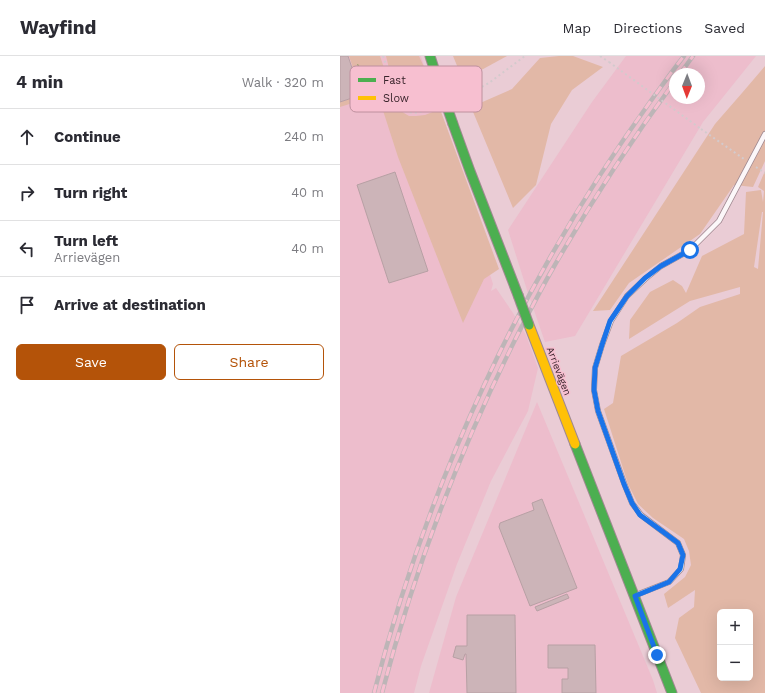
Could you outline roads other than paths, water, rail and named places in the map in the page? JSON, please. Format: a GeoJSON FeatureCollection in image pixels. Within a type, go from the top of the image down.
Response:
{"type":"FeatureCollection","features":[{"type":"Feature","properties":{"kind":"main road","name":"Arrievägen"},"geometry":{"type":"LineString","coordinates":[[430,56],[433,66]]}},
{"type":"Feature","properties":{"kind":"main road","name":"Arrievägen"},"geometry":{"type":"LineString","coordinates":[[449,112],[529,325],[672,693]]}},
{"type":"Feature","properties":{"kind":"lane"},"geometry":{"type":"LineString","coordinates":[[635,596],[669,582],[680,569],[683,555],[678,543],[640,515],[632,503],[598,411],[594,390],[595,368],[610,321],[627,296],[645,278],[661,266],[690,250],[719,221],[765,134]]}},
{"type":"Feature","properties":{"kind":"railway"},"geometry":{"type":"LineString","coordinates":[[374,693],[396,614],[422,537],[451,460],[484,385],[521,311],[560,239],[650,102],[684,56]]}},
{"type":"Feature","properties":{"kind":"railway"},"geometry":{"type":"LineString","coordinates":[[684,68],[693,56]]}},
{"type":"Feature","properties":{"kind":"railway"},"geometry":{"type":"LineString","coordinates":[[382,693],[409,599],[425,553],[460,461],[499,372],[544,284],[580,222],[626,150],[669,89]]}}]}
